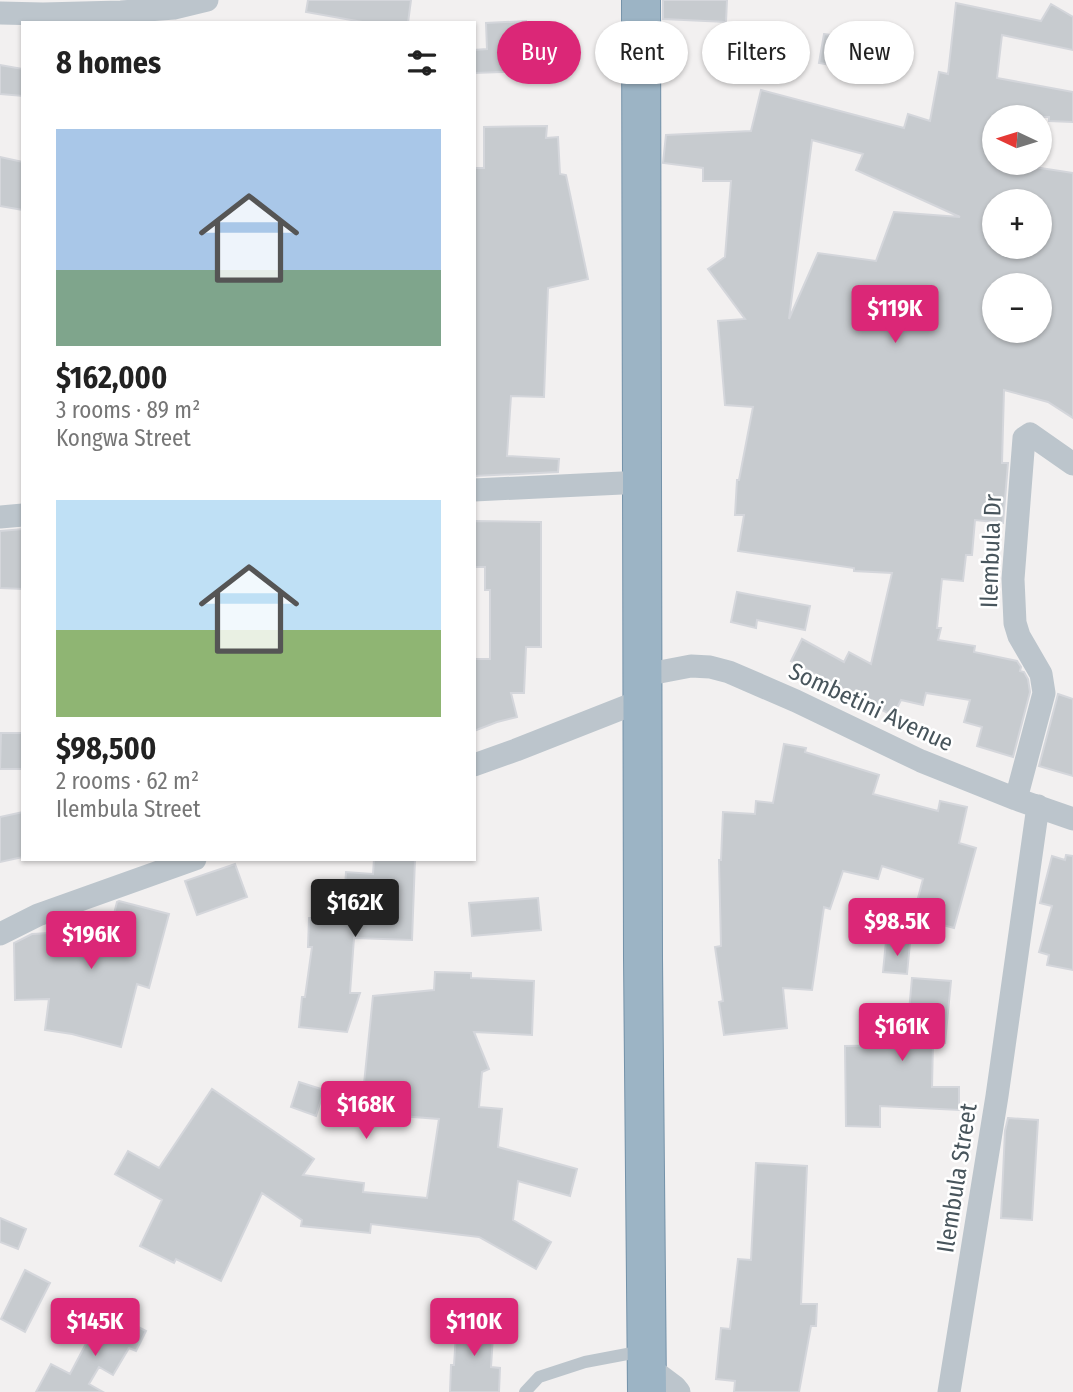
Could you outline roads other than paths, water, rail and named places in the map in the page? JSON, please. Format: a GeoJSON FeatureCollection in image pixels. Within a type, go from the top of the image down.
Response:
{"type":"FeatureCollection","features":[{"type":"Feature","properties":{"kind":"highway"},"geometry":{"type":"LineString","coordinates":[[641,0],[647,1369]]}},
{"type":"Feature","properties":{"kind":"street"},"geometry":{"type":"LineString","coordinates":[[0,13],[121,12],[173,8],[207,0]]}},
{"type":"Feature","properties":{"kind":"street","name":"Ilembula Dr"},"geometry":{"type":"LineString","coordinates":[[1027,803],[1044,693],[1041,674],[1019,636],[1015,623],[1013,579],[1024,438],[1030,434],[1073,464]]}},
{"type":"Feature","properties":{"kind":"street"},"geometry":{"type":"LineString","coordinates":[[476,490],[643,482]]}},
{"type":"Feature","properties":{"kind":"street"},"geometry":{"type":"LineString","coordinates":[[0,517],[21,515]]}},
{"type":"Feature","properties":{"kind":"street","name":"Sombetini Avenue"},"geometry":{"type":"LineString","coordinates":[[476,764],[516,750],[691,666],[710,667],[729,672],[796,701],[920,761],[1073,818]]}},
{"type":"Feature","properties":{"kind":"street","name":"Ilembula Street"},"geometry":{"type":"LineString","coordinates":[[949,1392],[997,1096],[1027,803]]}},
{"type":"Feature","properties":{"kind":"street"},"geometry":{"type":"LineString","coordinates":[[0,933],[38,915],[189,861]]}},
{"type":"Feature","properties":{"kind":"street"},"geometry":{"type":"LineString","coordinates":[[647,1369],[679,1392]]}},
{"type":"Feature","properties":{"kind":"lane"},"geometry":{"type":"LineString","coordinates":[[526,1392],[539,1377],[586,1362],[647,1369]]}}]}
